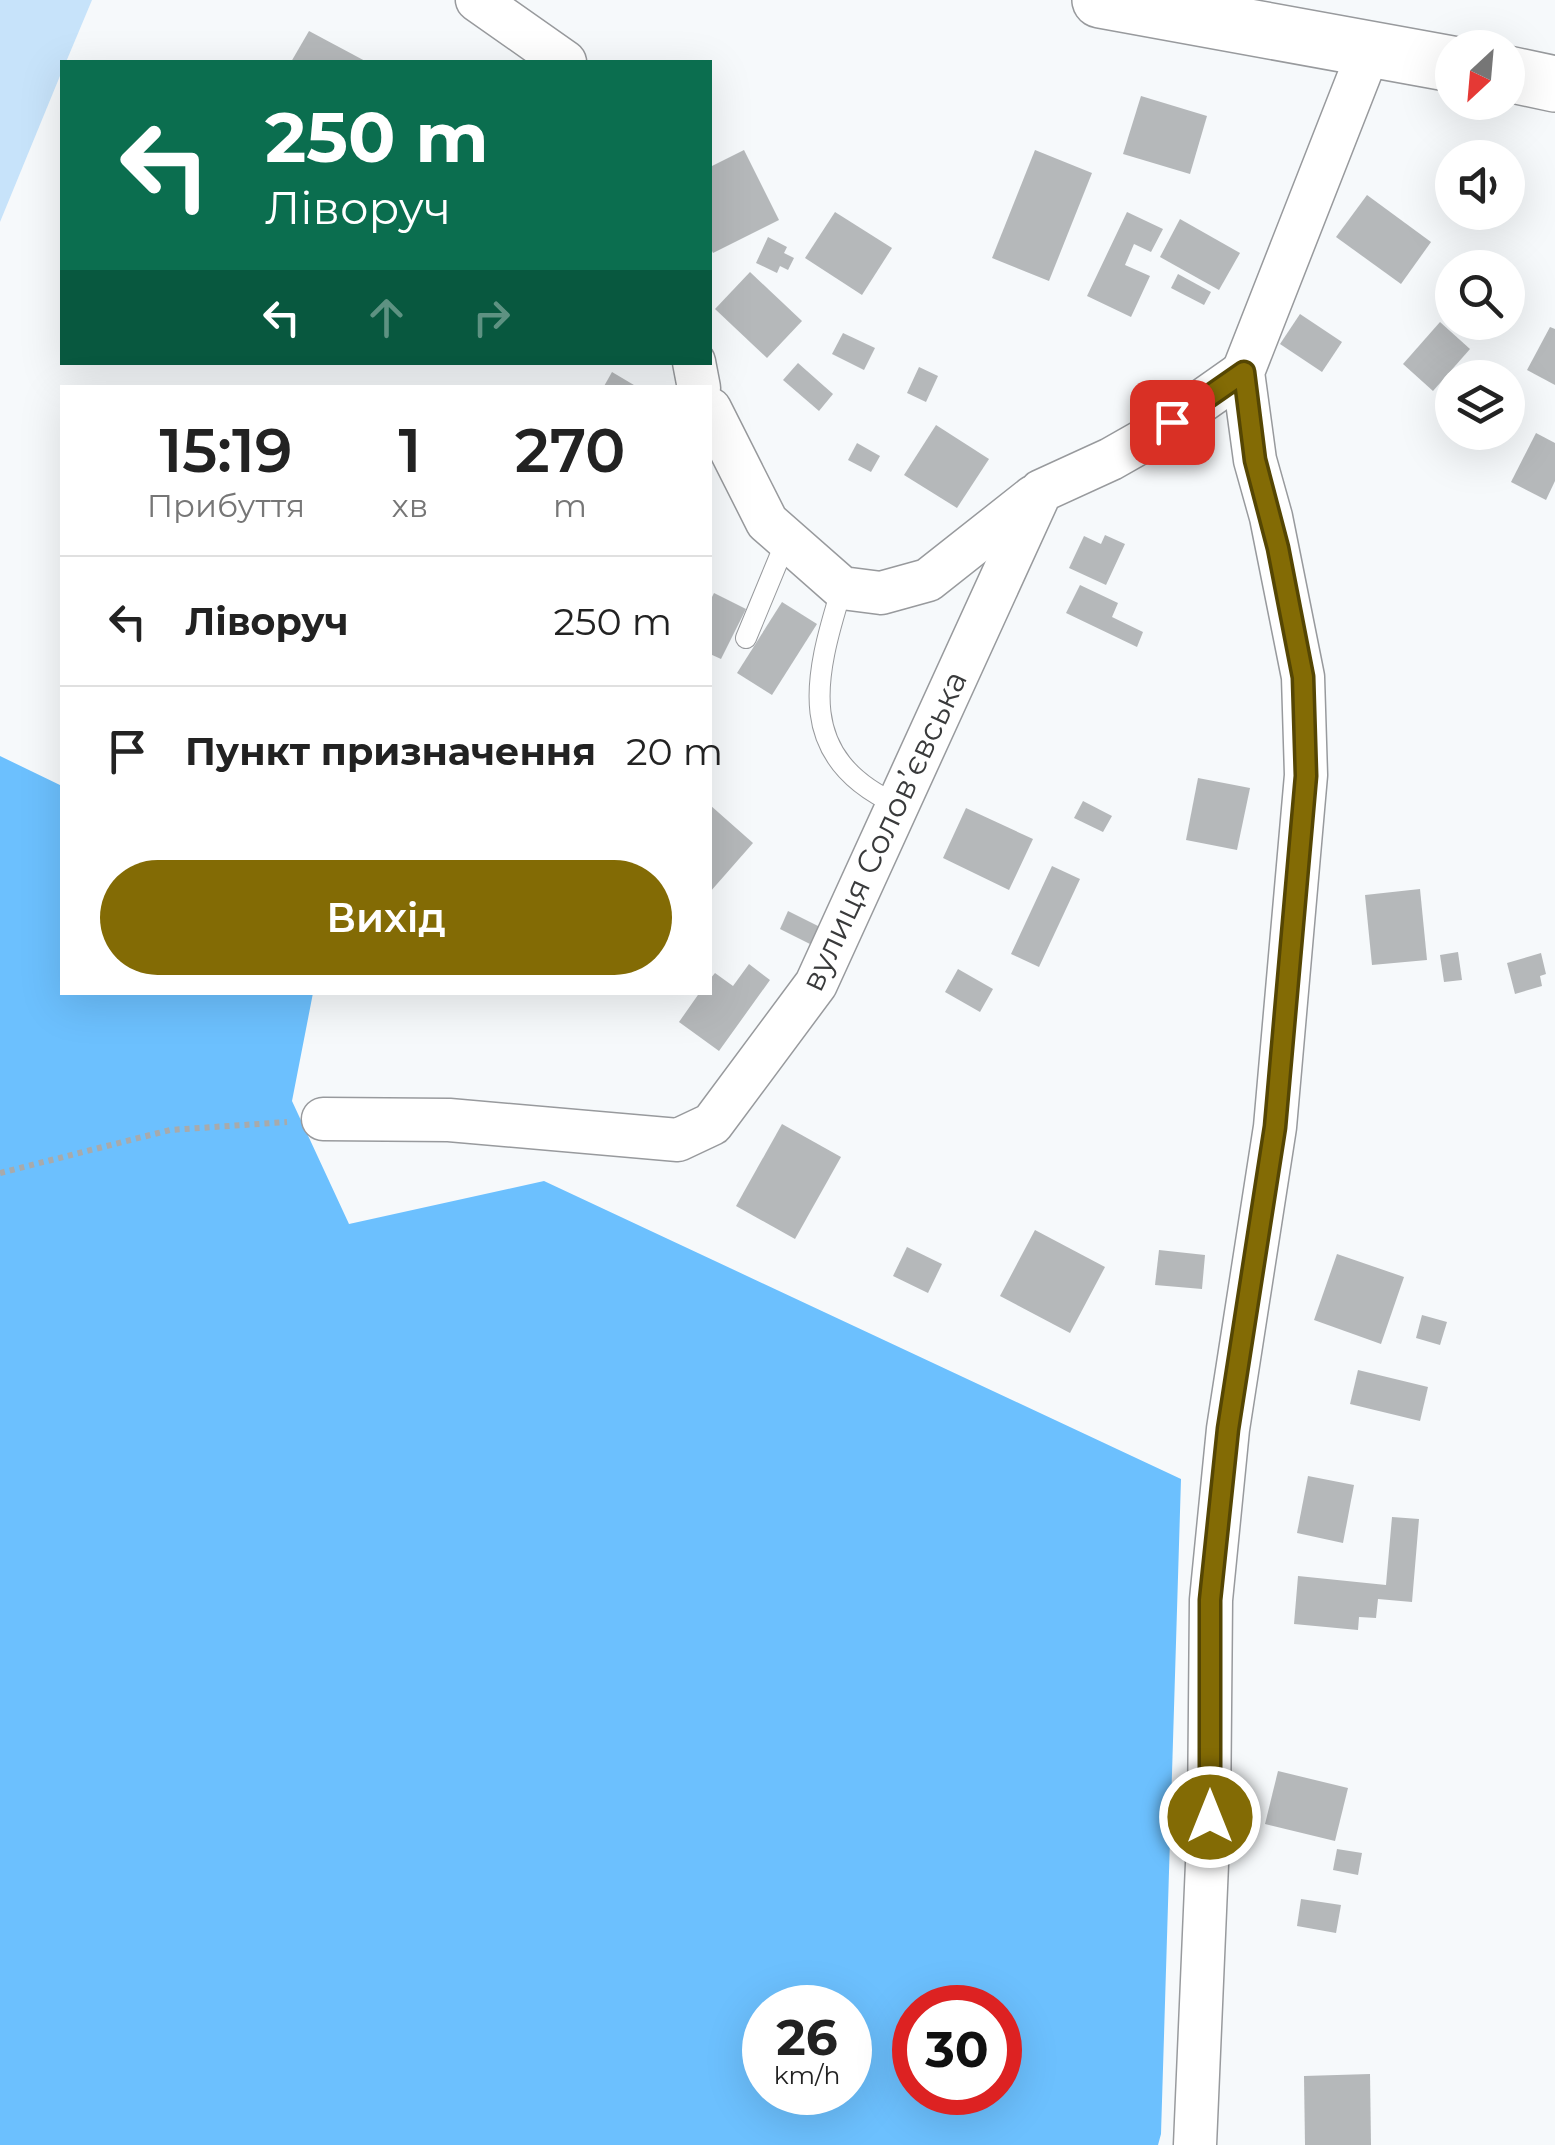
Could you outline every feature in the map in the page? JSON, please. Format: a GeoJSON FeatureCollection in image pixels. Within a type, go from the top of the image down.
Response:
{"type":"FeatureCollection","features":[{"type":"Feature","properties":{"kind":"main road"},"geometry":{"type":"LineString","coordinates":[[1100,0],[1435,61]]}},
{"type":"Feature","properties":{"kind":"main road"},"geometry":{"type":"LineString","coordinates":[[1525,78],[1555,84]]}},
{"type":"Feature","properties":{"kind":"street"},"geometry":{"type":"LineString","coordinates":[[477,0],[562,60]]}},
{"type":"Feature","properties":{"kind":"street"},"geometry":{"type":"LineString","coordinates":[[1195,2145],[1210,1817],[1210,1600],[1228,1429],[1275,1127],[1306,776],[1303,677],[1276,536],[1255,460],[1244,372],[1370,48]]}},
{"type":"Feature","properties":{"kind":"street"},"geometry":{"type":"LineString","coordinates":[[713,421],[768,522],[842,588],[881,593],[928,580],[1041,491],[1155,434],[1244,372]]}},
{"type":"Feature","properties":{"kind":"street","name":"вулиця Соловʼєвська"},"geometry":{"type":"LineString","coordinates":[[323,1120],[450,1120],[678,1140],[712,1124],[816,984],[1041,491]]}},
{"type":"Feature","properties":{"kind":"lane"},"geometry":{"type":"LineString","coordinates":[[746,638],[787,539]]}},
{"type":"Feature","properties":{"kind":"lane"},"geometry":{"type":"LineString","coordinates":[[842,588],[825,644],[820,688],[822,724],[832,751],[846,772],[863,786],[898,804]]}},
{"type":"Feature","properties":{"kind":"path"},"geometry":{"type":"LineString","coordinates":[[0,1172],[170,1130],[323,1120]]}},
{"type":"Feature","properties":{"kind":"shaded area"},"geometry":{"type":"Polygon","coordinates":[[[0,0],[92,0],[67,60],[60,60],[60,76],[0,222],[0,0]]]}},
{"type":"Feature","properties":{"kind":"shaded area"},"geometry":{"type":"Polygon","coordinates":[[[0,756],[60,785],[60,995],[313,995],[292,1101],[349,1224],[544,1181],[1181,1479],[1158,2145],[0,2145],[0,756]]]}},
{"type":"Feature","properties":{"kind":"building"},"geometry":{"type":"Polygon","coordinates":[[[309,31],[363,60],[292,60],[309,31]]]}},
{"type":"Feature","properties":{"kind":"building"},"geometry":{"type":"Polygon","coordinates":[[[1141,96],[1207,116],[1190,174],[1123,154],[1141,96]]]}},
{"type":"Feature","properties":{"kind":"building"},"geometry":{"type":"Polygon","coordinates":[[[744,150],[779,220],[713,253],[712,251],[712,166],[744,150]]]}},
{"type":"Feature","properties":{"kind":"building"},"geometry":{"type":"Polygon","coordinates":[[[1035,150],[1092,173],[1049,281],[992,258],[1035,150]]]}},
{"type":"Feature","properties":{"kind":"building"},"geometry":{"type":"Polygon","coordinates":[[[1367,195],[1431,242],[1401,284],[1336,237],[1367,195]]]}},
{"type":"Feature","properties":{"kind":"building"},"geometry":{"type":"Polygon","coordinates":[[[835,212],[892,248],[862,295],[805,258],[835,212]]]}},
{"type":"Feature","properties":{"kind":"building"},"geometry":{"type":"Polygon","coordinates":[[[1127,212],[1163,229],[1151,252],[1134,244],[1125,265],[1150,276],[1131,317],[1087,296],[1127,212]]]}},
{"type":"Feature","properties":{"kind":"building"},"geometry":{"type":"Polygon","coordinates":[[[1180,219],[1240,253],[1219,290],[1160,257],[1180,219]]]}},
{"type":"Feature","properties":{"kind":"building"},"geometry":{"type":"Polygon","coordinates":[[[768,237],[787,247],[784,253],[794,258],[788,270],[780,266],[777,273],[756,263],[768,237]]]}},
{"type":"Feature","properties":{"kind":"building"},"geometry":{"type":"Polygon","coordinates":[[[750,272],[802,321],[767,358],[715,309],[750,272]]]}},
{"type":"Feature","properties":{"kind":"building"},"geometry":{"type":"Polygon","coordinates":[[[1178,274],[1211,292],[1204,305],[1171,288],[1178,274]]]}},
{"type":"Feature","properties":{"kind":"building"},"geometry":{"type":"Polygon","coordinates":[[[1300,314],[1342,342],[1322,372],[1280,344],[1300,314]]]}},
{"type":"Feature","properties":{"kind":"building"},"geometry":{"type":"Polygon","coordinates":[[[1550,327],[1555,329],[1555,385],[1527,370],[1550,327]]]}},
{"type":"Feature","properties":{"kind":"building"},"geometry":{"type":"Polygon","coordinates":[[[1435,328],[1435,340],[1460,340],[1470,349],[1460,360],[1435,360],[1433,391],[1403,364],[1435,328]]]}},
{"type":"Feature","properties":{"kind":"building"},"geometry":{"type":"Polygon","coordinates":[[[843,333],[875,348],[864,370],[832,354],[843,333]]]}},
{"type":"Feature","properties":{"kind":"building"},"geometry":{"type":"Polygon","coordinates":[[[798,363],[833,394],[819,411],[783,380],[798,363]]]}},
{"type":"Feature","properties":{"kind":"building"},"geometry":{"type":"Polygon","coordinates":[[[919,367],[938,376],[926,402],[907,393],[919,367]]]}},
{"type":"Feature","properties":{"kind":"building"},"geometry":{"type":"Polygon","coordinates":[[[612,372],[634,385],[605,385],[612,372]]]}},
{"type":"Feature","properties":{"kind":"building"},"geometry":{"type":"Polygon","coordinates":[[[936,425],[989,459],[957,508],[904,475],[936,425]]]}},
{"type":"Feature","properties":{"kind":"building"},"geometry":{"type":"Polygon","coordinates":[[[1536,433],[1555,443],[1555,481],[1546,500],[1511,482],[1536,433]]]}},
{"type":"Feature","properties":{"kind":"building"},"geometry":{"type":"Polygon","coordinates":[[[857,443],[880,456],[871,472],[848,460],[857,443]]]}},
{"type":"Feature","properties":{"kind":"building"},"geometry":{"type":"Polygon","coordinates":[[[1105,535],[1125,544],[1106,585],[1069,568],[1084,536],[1101,544],[1105,535]]]}},
{"type":"Feature","properties":{"kind":"building"},"geometry":{"type":"Polygon","coordinates":[[[1080,585],[1118,603],[1112,617],[1143,632],[1137,647],[1066,613],[1080,585]]]}},
{"type":"Feature","properties":{"kind":"building"},"geometry":{"type":"Polygon","coordinates":[[[714,593],[746,609],[721,659],[712,655],[714,593]]]}},
{"type":"Feature","properties":{"kind":"building"},"geometry":{"type":"Polygon","coordinates":[[[782,602],[817,624],[772,695],[737,673],[782,602]]]}},
{"type":"Feature","properties":{"kind":"building"},"geometry":{"type":"Polygon","coordinates":[[[1198,778],[1250,788],[1237,850],[1186,840],[1198,778]]]}},
{"type":"Feature","properties":{"kind":"building"},"geometry":{"type":"Polygon","coordinates":[[[1083,801],[1112,816],[1103,832],[1074,818],[1083,801]]]}},
{"type":"Feature","properties":{"kind":"building"},"geometry":{"type":"Polygon","coordinates":[[[712,807],[753,843],[712,890],[712,807]]]}},
{"type":"Feature","properties":{"kind":"building"},"geometry":{"type":"Polygon","coordinates":[[[966,808],[1033,839],[1009,890],[943,858],[966,808]]]}},
{"type":"Feature","properties":{"kind":"building"},"geometry":{"type":"Polygon","coordinates":[[[1052,866],[1080,879],[1039,967],[1011,954],[1052,866]]]}},
{"type":"Feature","properties":{"kind":"building"},"geometry":{"type":"Polygon","coordinates":[[[1420,889],[1427,960],[1372,965],[1365,895],[1420,889]]]}},
{"type":"Feature","properties":{"kind":"building"},"geometry":{"type":"Polygon","coordinates":[[[788,911],[820,927],[812,945],[780,929],[788,911]]]}},
{"type":"Feature","properties":{"kind":"building"},"geometry":{"type":"Polygon","coordinates":[[[1458,952],[1462,980],[1444,982],[1440,955],[1458,952]]]}},
{"type":"Feature","properties":{"kind":"building"},"geometry":{"type":"Polygon","coordinates":[[[1541,953],[1546,974],[1540,976],[1542,986],[1515,994],[1507,963],[1541,953]]]}},
{"type":"Feature","properties":{"kind":"building"},"geometry":{"type":"Polygon","coordinates":[[[749,964],[770,980],[719,1051],[679,1022],[698,995],[712,995],[715,973],[733,986],[749,964]]]}},
{"type":"Feature","properties":{"kind":"building"},"geometry":{"type":"Polygon","coordinates":[[[958,969],[993,989],[980,1012],[945,992],[958,969]]]}},
{"type":"Feature","properties":{"kind":"building"},"geometry":{"type":"Polygon","coordinates":[[[782,1124],[841,1157],[795,1239],[736,1206],[782,1124]]]}},
{"type":"Feature","properties":{"kind":"building"},"geometry":{"type":"Polygon","coordinates":[[[1035,1230],[1105,1267],[1070,1333],[1000,1296],[1035,1230]]]}},
{"type":"Feature","properties":{"kind":"building"},"geometry":{"type":"Polygon","coordinates":[[[907,1247],[942,1264],[928,1293],[893,1276],[907,1247]]]}},
{"type":"Feature","properties":{"kind":"building"},"geometry":{"type":"Polygon","coordinates":[[[1159,1250],[1205,1255],[1202,1289],[1155,1285],[1159,1250]]]}},
{"type":"Feature","properties":{"kind":"building"},"geometry":{"type":"Polygon","coordinates":[[[1337,1254],[1404,1277],[1381,1344],[1314,1320],[1337,1254]]]}},
{"type":"Feature","properties":{"kind":"building"},"geometry":{"type":"Polygon","coordinates":[[[1422,1315],[1447,1322],[1440,1345],[1416,1338],[1422,1315]]]}},
{"type":"Feature","properties":{"kind":"building"},"geometry":{"type":"Polygon","coordinates":[[[1358,1370],[1428,1387],[1420,1421],[1350,1404],[1358,1370]]]}},
{"type":"Feature","properties":{"kind":"building"},"geometry":{"type":"Polygon","coordinates":[[[1308,1476],[1354,1485],[1343,1543],[1297,1533],[1308,1476]]]}},
{"type":"Feature","properties":{"kind":"building"},"geometry":{"type":"Polygon","coordinates":[[[1392,1517],[1419,1519],[1412,1602],[1378,1599],[1376,1618],[1359,1617],[1358,1630],[1294,1624],[1298,1576],[1386,1585],[1392,1517]]]}},
{"type":"Feature","properties":{"kind":"building"},"geometry":{"type":"Polygon","coordinates":[[[1278,1771],[1348,1788],[1335,1841],[1265,1824],[1278,1771]]]}},
{"type":"Feature","properties":{"kind":"building"},"geometry":{"type":"Polygon","coordinates":[[[1337,1849],[1362,1853],[1358,1875],[1333,1870],[1337,1849]]]}},
{"type":"Feature","properties":{"kind":"building"},"geometry":{"type":"Polygon","coordinates":[[[1301,1899],[1341,1905],[1336,1933],[1297,1926],[1301,1899]]]}},
{"type":"Feature","properties":{"kind":"building"},"geometry":{"type":"Polygon","coordinates":[[[1370,2074],[1371,2145],[1305,2145],[1304,2076],[1370,2074]]]}},
{"type":"Feature","properties":{"kind":"route"},"geometry":{"type":"LineString","coordinates":[[1172,422],[1244,372],[1255,460],[1292,611],[1303,677],[1306,776],[1275,1127],[1228,1429],[1210,1600],[1210,1817]]}}]}
